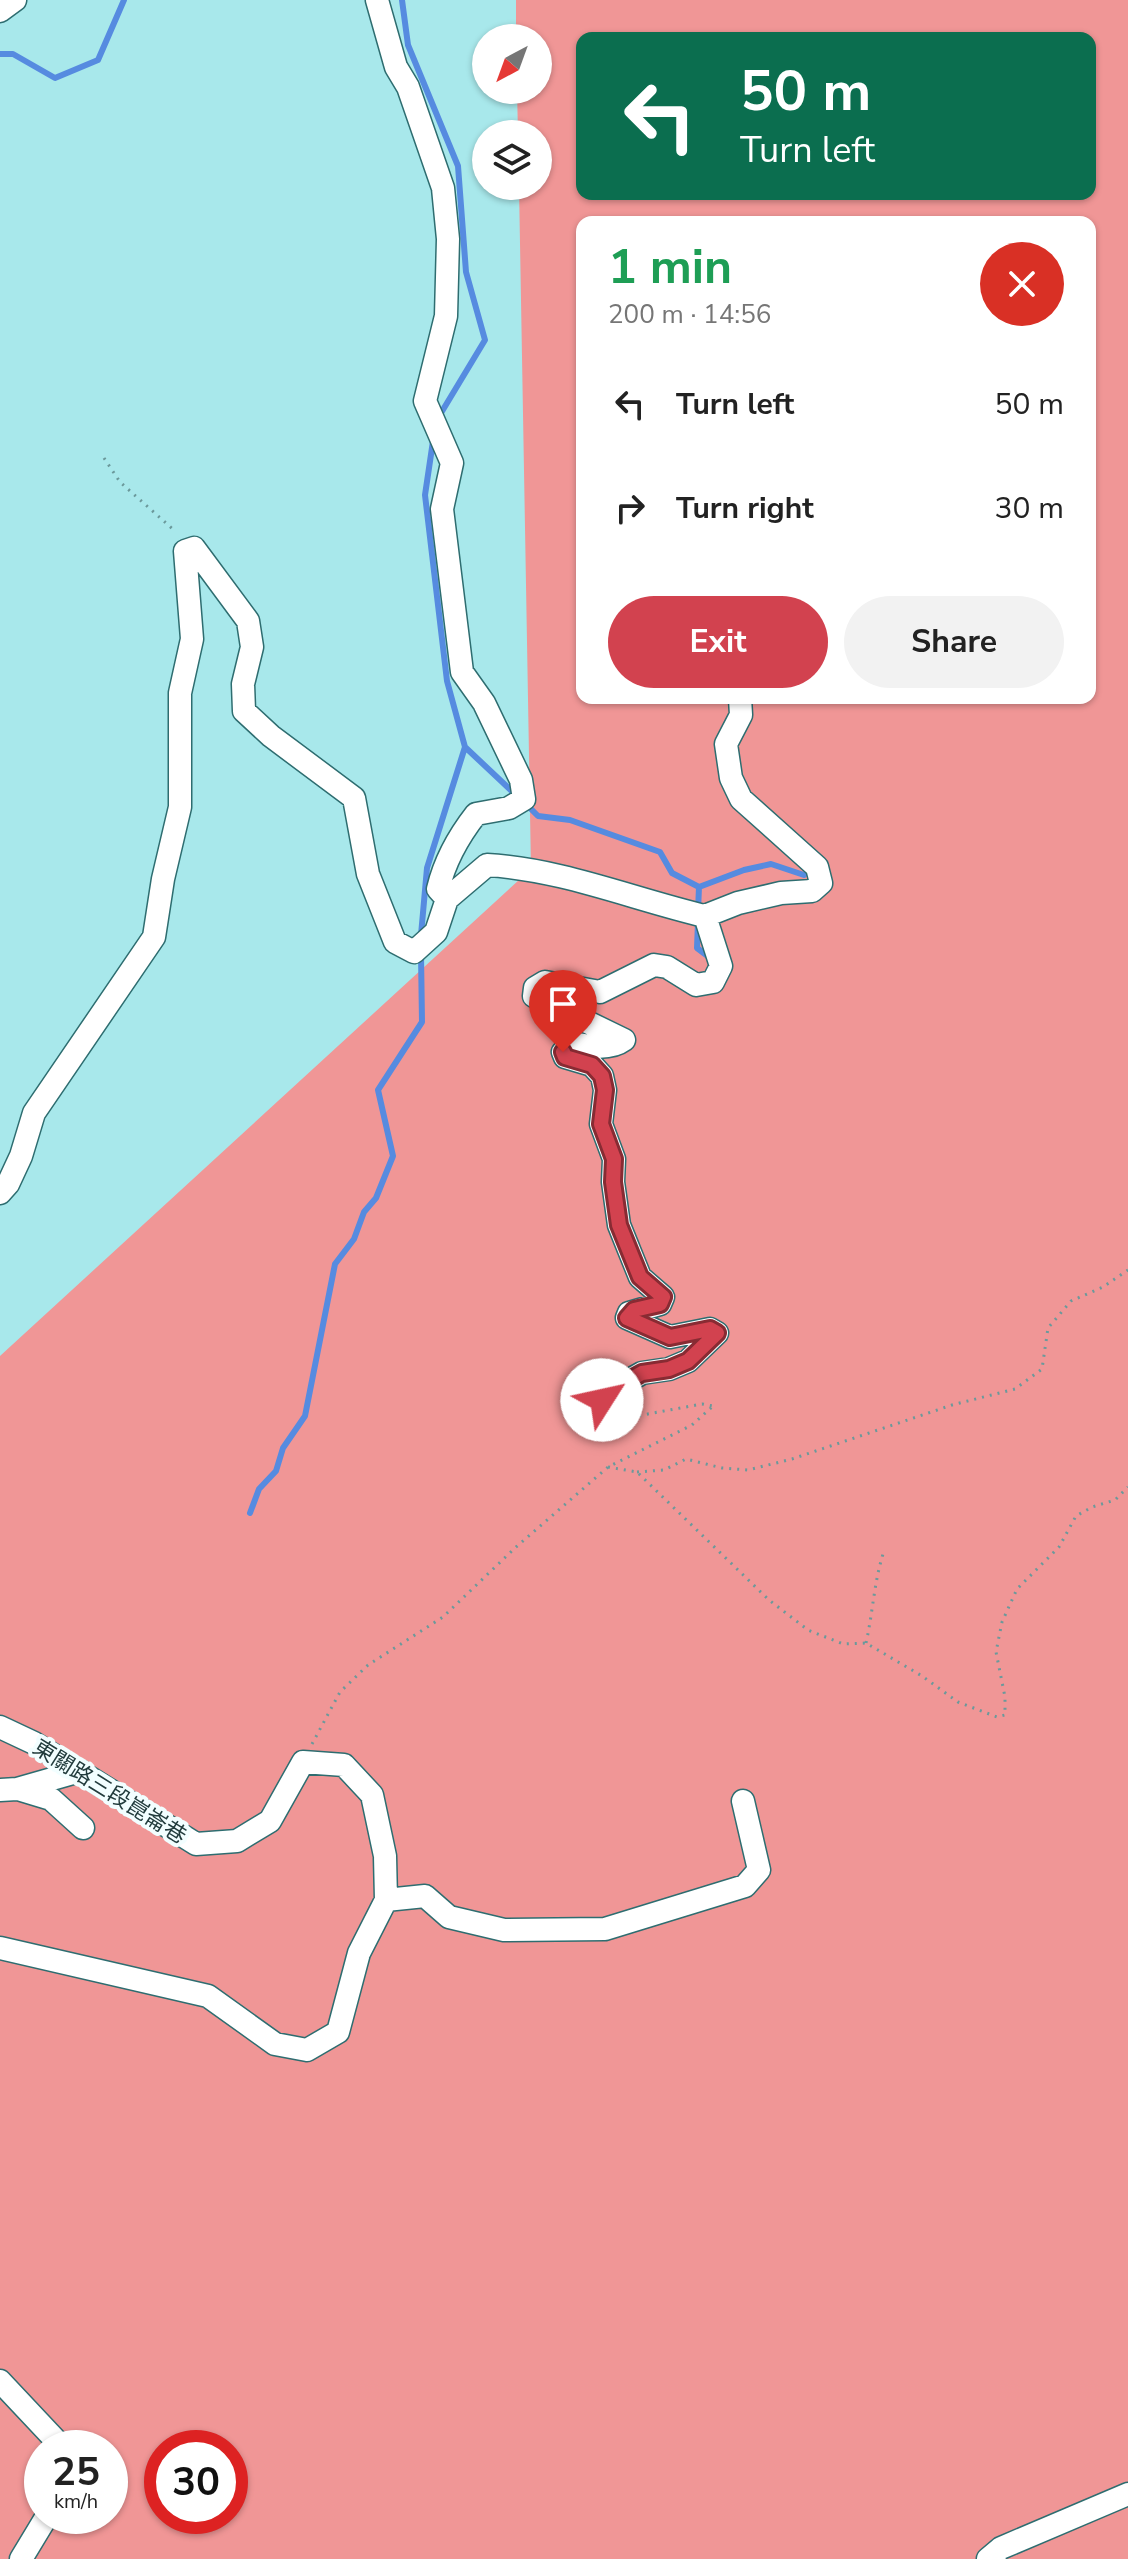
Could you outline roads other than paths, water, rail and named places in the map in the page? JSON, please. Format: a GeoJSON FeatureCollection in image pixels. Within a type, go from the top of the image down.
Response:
{"type":"FeatureCollection","features":[{"type":"Feature","properties":{"kind":"street"},"geometry":{"type":"LineString","coordinates":[[0,11],[15,0]]}},
{"type":"Feature","properties":{"kind":"street"},"geometry":{"type":"LineString","coordinates":[[377,0],[396,67],[408,87],[443,188],[448,239],[446,316],[425,401],[452,463],[442,509],[462,672],[484,703],[521,780],[524,799],[509,808],[476,814],[459,837],[442,870],[438,889],[447,899]]}},
{"type":"Feature","properties":{"kind":"street"},"geometry":{"type":"LineString","coordinates":[[0,1193],[8,1184],[21,1156],[34,1113],[154,937],[163,879],[180,807],[180,693],[192,639],[185,551],[194,548],[248,621],[252,647],[243,684],[244,711],[271,736],[354,798],[368,874],[395,942],[414,952],[436,932],[447,899],[487,865],[511,866],[642,897],[705,916],[738,903],[781,893],[812,891],[821,883],[817,867],[741,799],[731,778],[726,744],[741,715],[740,704]]}},
{"type":"Feature","properties":{"kind":"street"},"geometry":{"type":"LineString","coordinates":[[602,1400],[610,1391],[642,1373],[669,1369],[688,1361],[717,1333],[710,1329],[670,1337],[627,1318],[634,1310],[660,1304],[663,1297],[640,1277],[619,1225],[613,1182],[614,1159],[601,1124],[605,1090],[602,1076],[592,1065],[565,1057],[563,1052],[572,1043],[595,1047],[619,1044],[624,1040],[534,996],[535,988],[545,982],[600,992],[654,965],[667,967],[696,985],[713,982],[721,966],[705,916]]}},
{"type":"Feature","properties":{"kind":"street","name":"東關路三段崑崙巷"},"geometry":{"type":"LineString","coordinates":[[0,1727],[34,1743],[196,1844],[237,1841],[270,1821],[303,1762],[344,1765],[372,1795],[385,1856],[386,1900]]}},
{"type":"Feature","properties":{"kind":"street"},"geometry":{"type":"LineString","coordinates":[[8,1789],[80,1771]]}},
{"type":"Feature","properties":{"kind":"street"},"geometry":{"type":"LineString","coordinates":[[8,1789],[51,1799],[83,1828]]}},
{"type":"Feature","properties":{"kind":"street"},"geometry":{"type":"LineString","coordinates":[[0,1948],[208,1996],[275,2044],[307,2050],[338,2032],[359,1953],[386,1900],[425,1896],[449,1917],[504,1930],[605,1929],[745,1886],[759,1870],[743,1801]]}},
{"type":"Feature","properties":{"kind":"street"},"geometry":{"type":"LineString","coordinates":[[0,2381],[46,2430]]}},
{"type":"Feature","properties":{"kind":"street"},"geometry":{"type":"LineString","coordinates":[[988,2559],[1001,2548],[1128,2494]]}},
{"type":"Feature","properties":{"kind":"street"},"geometry":{"type":"LineString","coordinates":[[21,2559],[36,2534]]}},
{"type":"Feature","properties":{"kind":"waterway"},"geometry":{"type":"LineString","coordinates":[[0,54],[13,54],[55,78],[98,60],[124,0]]}},
{"type":"Feature","properties":{"kind":"waterway"},"geometry":{"type":"LineString","coordinates":[[402,0],[408,45],[458,166],[466,272],[485,340],[438,418]]}},
{"type":"Feature","properties":{"kind":"waterway"},"geometry":{"type":"LineString","coordinates":[[421,935],[427,868],[465,747],[447,681],[425,495],[433,441]]}},
{"type":"Feature","properties":{"kind":"waterway"},"geometry":{"type":"LineString","coordinates":[[465,747],[517,796]]}},
{"type":"Feature","properties":{"kind":"waterway"},"geometry":{"type":"LineString","coordinates":[[525,803],[538,816],[570,820],[660,852],[672,873],[699,887],[744,870],[771,864],[804,875]]}},
{"type":"Feature","properties":{"kind":"waterway"},"geometry":{"type":"LineString","coordinates":[[698,911],[699,887]]}},
{"type":"Feature","properties":{"kind":"waterway"},"geometry":{"type":"LineString","coordinates":[[698,922],[697,948],[709,957]]}},
{"type":"Feature","properties":{"kind":"waterway"},"geometry":{"type":"LineString","coordinates":[[250,1513],[259,1489],[276,1471],[283,1448],[305,1416],[335,1264],[354,1239],[364,1212],[376,1198],[393,1156],[378,1090],[422,1022],[421,954]]}}]}
